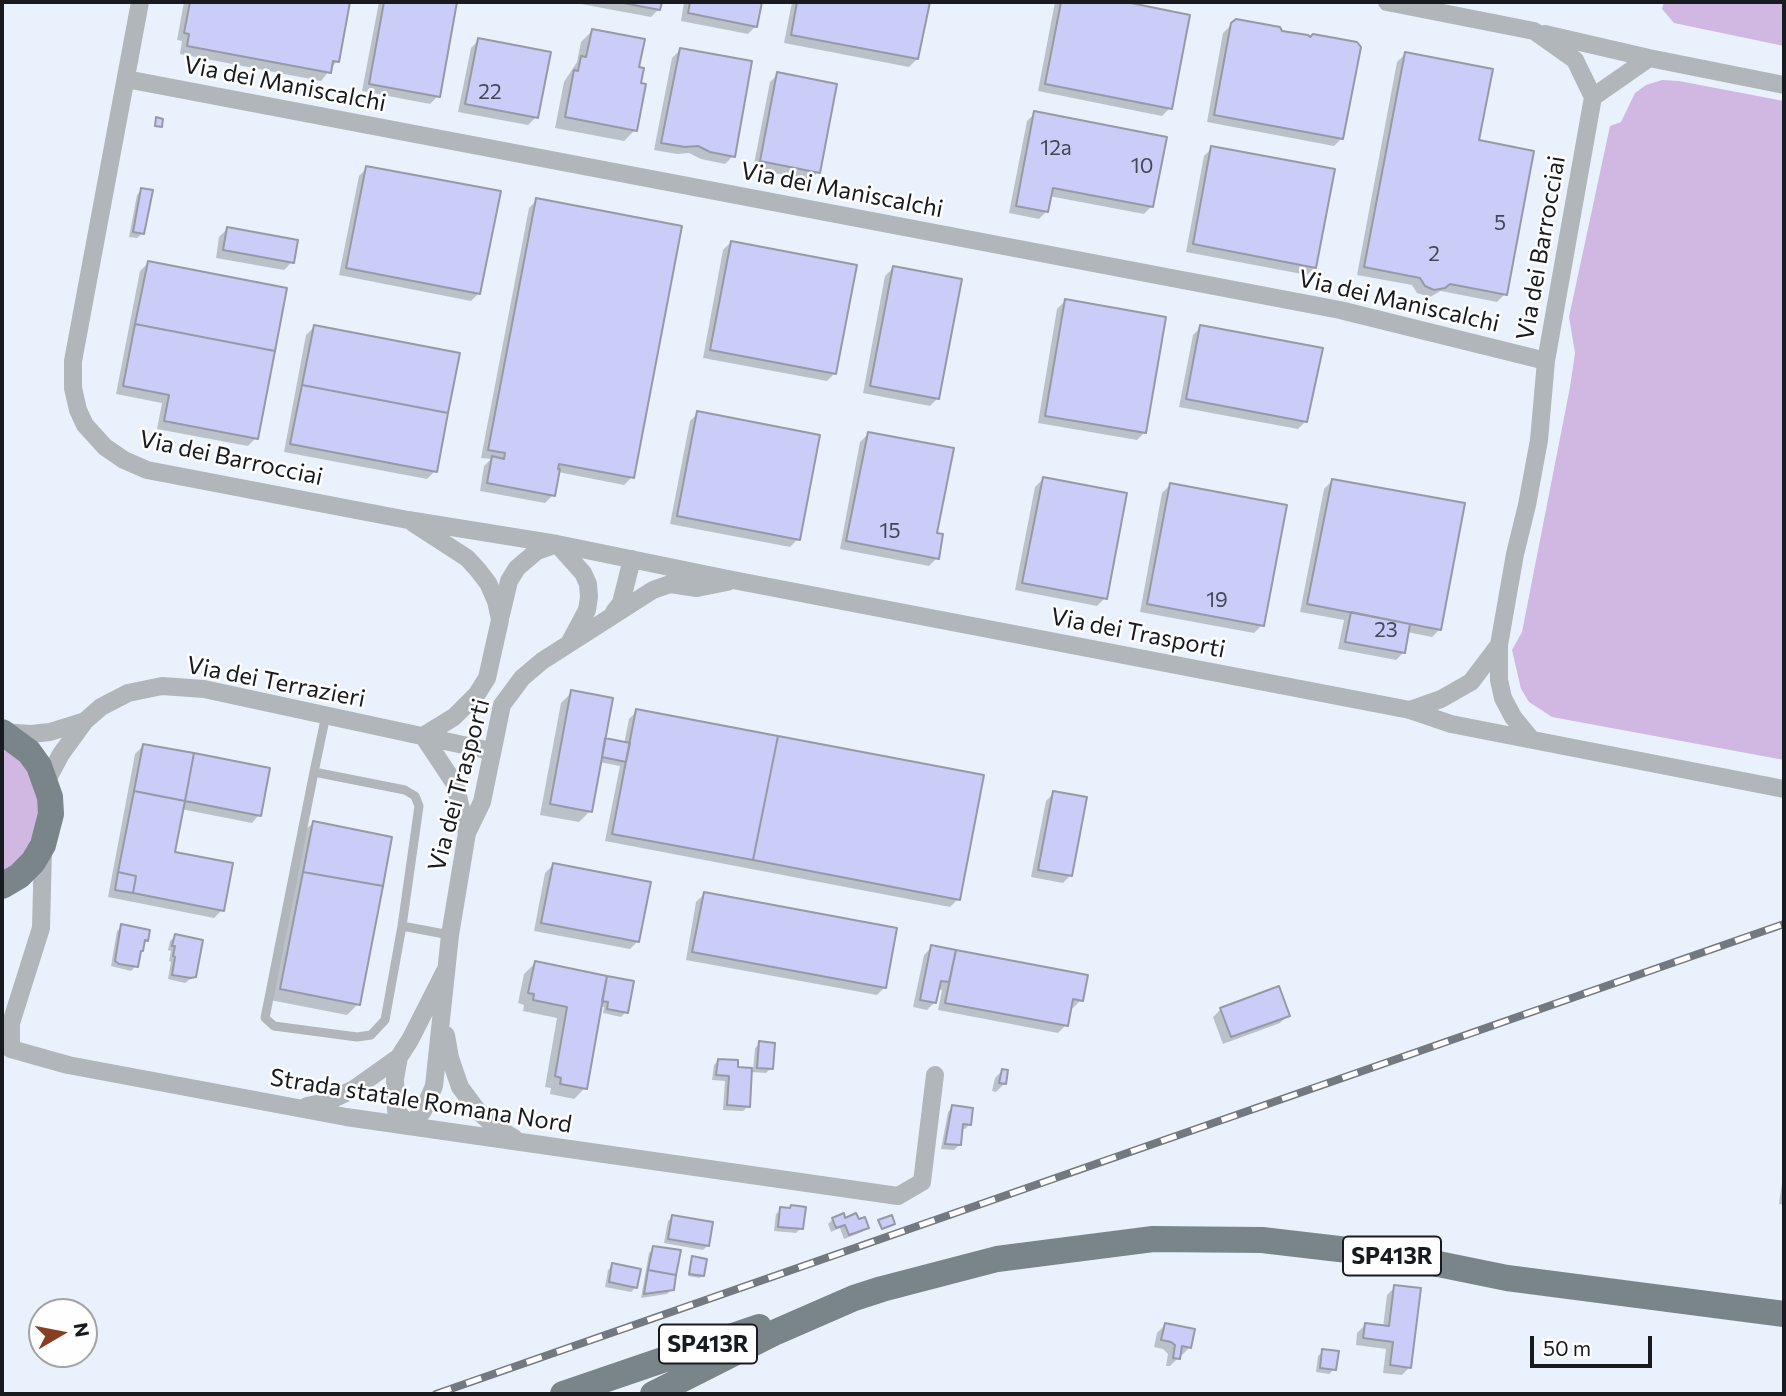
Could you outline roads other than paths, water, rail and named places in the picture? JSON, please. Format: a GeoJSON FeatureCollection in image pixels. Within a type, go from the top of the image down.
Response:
{"type":"FeatureCollection","features":[{"type":"Feature","properties":{"kind":"main road"},"geometry":{"type":"LineString","coordinates":[[2,732],[29,752],[39,766],[47,782],[51,814],[43,845],[33,862],[19,876],[2,887]]}},
{"type":"Feature","properties":{"kind":"main road","name":"SP413R"},"geometry":{"type":"LineString","coordinates":[[563,1394],[758,1327],[909,1281],[998,1259],[1153,1239],[1262,1241],[1399,1256],[1507,1278],[1784,1314]]}},
{"type":"Feature","properties":{"kind":"main road","name":"SP413R"},"geometry":{"type":"LineString","coordinates":[[653,1394],[776,1332],[854,1298]]}},
{"type":"Feature","properties":{"kind":"main road","name":"SP413R"},"geometry":{"type":"LineString","coordinates":[[666,1394],[711,1366]]}},
{"type":"Feature","properties":{"kind":"street","name":"Via dei Barrocciai"},"geometry":{"type":"LineString","coordinates":[[140,2],[73,361],[73,388],[85,425],[105,447],[124,460],[147,470],[408,520],[557,544]]}},
{"type":"Feature","properties":{"kind":"street"},"geometry":{"type":"LineString","coordinates":[[1387,2],[1784,85]]}},
{"type":"Feature","properties":{"kind":"street"},"geometry":{"type":"LineString","coordinates":[[1534,31],[1575,60],[1592,97],[1649,58]]}},
{"type":"Feature","properties":{"kind":"street","name":"Via dei Maniscalchi"},"geometry":{"type":"LineString","coordinates":[[126,79],[1340,310],[1546,361]]}},
{"type":"Feature","properties":{"kind":"street","name":"Via dei Barrocciai"},"geometry":{"type":"LineString","coordinates":[[1531,739],[1513,717],[1503,698],[1499,680],[1499,645],[1514,554],[1527,505],[1539,440],[1546,361],[1592,97]]}},
{"type":"Feature","properties":{"kind":"street","name":"Via dei Trasporti"},"geometry":{"type":"LineString","coordinates":[[408,520],[467,558],[478,570],[488,583],[496,601],[500,621]]}},
{"type":"Feature","properties":{"kind":"street","name":"Via dei Trasporti"},"geometry":{"type":"LineString","coordinates":[[557,544],[583,573],[588,584],[587,610],[570,643]]}},
{"type":"Feature","properties":{"kind":"street","name":"Via dei Trasporti"},"geometry":{"type":"LineString","coordinates":[[423,736],[454,717],[477,694],[487,678],[506,591],[517,568],[537,551],[557,544],[1410,710],[1451,724],[1784,789]]}},
{"type":"Feature","properties":{"kind":"street"},"geometry":{"type":"LineString","coordinates":[[610,617],[621,603],[632,559]]}},
{"type":"Feature","properties":{"kind":"street","name":"Via dei Trasporti"},"geometry":{"type":"LineString","coordinates":[[399,1057],[395,1079],[396,1110],[409,1126],[424,1111],[434,1086],[450,936],[467,833],[482,802],[502,705],[511,690],[522,678],[570,643],[653,590],[670,584],[697,588],[733,580]]}},
{"type":"Feature","properties":{"kind":"street","name":"Via dei Barrocciai"},"geometry":{"type":"LineString","coordinates":[[1410,710],[1441,699],[1471,682],[1499,645]]}},
{"type":"Feature","properties":{"kind":"street","name":"Via dei Terrazieri"},"geometry":{"type":"LineString","coordinates":[[47,782],[61,754],[86,721],[101,707],[128,693],[162,686],[204,688],[491,751]]}},
{"type":"Feature","properties":{"kind":"street","name":"Via dei Terrazieri"},"geometry":{"type":"LineString","coordinates":[[2,732],[50,732],[86,721]]}},
{"type":"Feature","properties":{"kind":"street"},"geometry":{"type":"LineString","coordinates":[[423,736],[455,783],[467,833]]}},
{"type":"Feature","properties":{"kind":"street","name":"Strada statale Romana Nord"},"geometry":{"type":"LineString","coordinates":[[43,845],[41,928],[11,1023],[11,1049],[68,1065],[296,1108],[409,1126],[898,1196],[922,1182],[935,1074]]}},
{"type":"Feature","properties":{"kind":"street","name":"Via dei Trasporti"},"geometry":{"type":"LineString","coordinates":[[296,1108],[327,1102],[354,1089],[399,1057],[446,969]]}},
{"type":"Feature","properties":{"kind":"street","name":"Via dei Trasporti"},"geometry":{"type":"LineString","coordinates":[[442,1010],[450,1058],[460,1087],[477,1110],[496,1128],[523,1142]]}},
{"type":"Feature","properties":{"kind":"lane"},"geometry":{"type":"LineString","coordinates":[[314,772],[405,790],[415,796],[419,806],[385,1020],[371,1035],[357,1037],[274,1026],[265,1018],[314,772],[326,715]]}},
{"type":"Feature","properties":{"kind":"lane"},"geometry":{"type":"LineString","coordinates":[[402,926],[450,936]]}},
{"type":"Feature","properties":{"kind":"railway"},"geometry":{"type":"LineString","coordinates":[[436,1394],[1784,924]]}}]}
